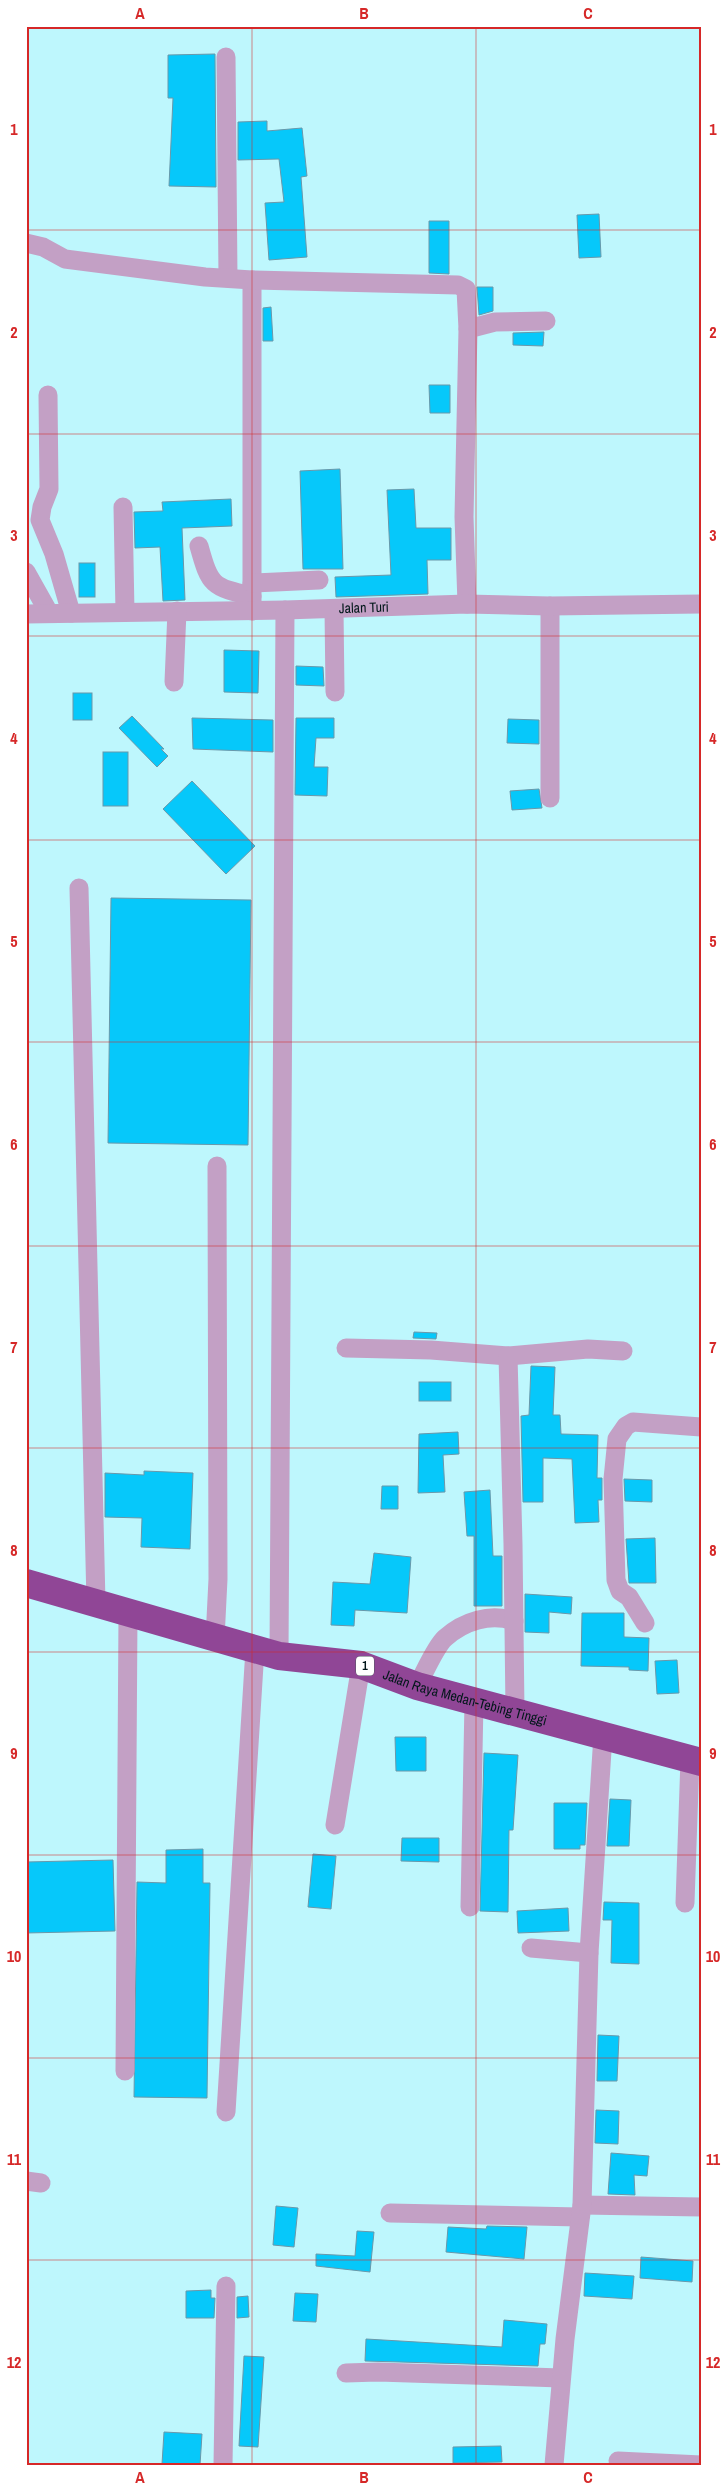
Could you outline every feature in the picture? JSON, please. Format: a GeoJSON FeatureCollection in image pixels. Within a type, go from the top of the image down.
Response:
{"type":"FeatureCollection","features":[{"type":"Feature","properties":{"kind":"highway","name":"Jalan Raya Medan-Tebing Tinggi"},"geometry":{"type":"LineString","coordinates":[[26,1583],[267,1653],[361,1665],[417,1686],[695,1761]]}},
{"type":"Feature","properties":{"kind":"street"},"geometry":{"type":"LineString","coordinates":[[226,57],[228,278]]}},
{"type":"Feature","properties":{"kind":"street"},"geometry":{"type":"LineString","coordinates":[[26,243],[43,246],[65,259],[228,278],[458,285],[466,289],[468,329],[464,517],[466,604]]}},
{"type":"Feature","properties":{"kind":"street"},"geometry":{"type":"LineString","coordinates":[[252,280],[252,596]]}},
{"type":"Feature","properties":{"kind":"street"},"geometry":{"type":"LineString","coordinates":[[468,329],[495,322],[546,321]]}},
{"type":"Feature","properties":{"kind":"street"},"geometry":{"type":"LineString","coordinates":[[48,395],[49,489],[42,507],[40,520],[54,554],[71,613]]}},
{"type":"Feature","properties":{"kind":"street"},"geometry":{"type":"LineString","coordinates":[[123,507],[124,612]]}},
{"type":"Feature","properties":{"kind":"street"},"geometry":{"type":"LineString","coordinates":[[199,546],[206,572],[212,583],[226,590],[252,596],[319,580]]}},
{"type":"Feature","properties":{"kind":"street"},"geometry":{"type":"LineString","coordinates":[[26,572],[49,613]]}},
{"type":"Feature","properties":{"kind":"street","name":"Jalan Turi"},"geometry":{"type":"LineString","coordinates":[[26,614],[177,611],[252,596],[285,610],[466,604],[550,606],[701,604]]}},
{"type":"Feature","properties":{"kind":"street"},"geometry":{"type":"LineString","coordinates":[[550,606],[550,798]]}},
{"type":"Feature","properties":{"kind":"street"},"geometry":{"type":"LineString","coordinates":[[334,609],[335,692]]}},
{"type":"Feature","properties":{"kind":"street"},"geometry":{"type":"LineString","coordinates":[[226,2112],[267,1653],[283,828],[285,610]]}},
{"type":"Feature","properties":{"kind":"street"},"geometry":{"type":"LineString","coordinates":[[174,682],[177,611]]}},
{"type":"Feature","properties":{"kind":"street"},"geometry":{"type":"LineString","coordinates":[[79,888],[96,1603]]}},
{"type":"Feature","properties":{"kind":"street"},"geometry":{"type":"LineString","coordinates":[[215,1638],[218,1579],[217,1166]]}},
{"type":"Feature","properties":{"kind":"street"},"geometry":{"type":"LineString","coordinates":[[346,1348],[431,1350],[508,1356],[588,1349],[623,1351]]}},
{"type":"Feature","properties":{"kind":"street"},"geometry":{"type":"LineString","coordinates":[[508,1356],[515,1712]]}},
{"type":"Feature","properties":{"kind":"street"},"geometry":{"type":"LineString","coordinates":[[645,1623],[629,1598],[620,1591],[616,1580],[613,1479],[617,1439],[626,1426],[633,1422],[701,1426]]}},
{"type":"Feature","properties":{"kind":"street"},"geometry":{"type":"LineString","coordinates":[[124,2071],[128,1614]]}},
{"type":"Feature","properties":{"kind":"street"},"geometry":{"type":"LineString","coordinates":[[417,1686],[444,1639],[479,1618],[502,1617],[514,1621]]}},
{"type":"Feature","properties":{"kind":"street"},"geometry":{"type":"LineString","coordinates":[[335,1825],[361,1665]]}},
{"type":"Feature","properties":{"kind":"street"},"geometry":{"type":"LineString","coordinates":[[470,1907],[474,1702]]}},
{"type":"Feature","properties":{"kind":"street"},"geometry":{"type":"LineString","coordinates":[[554,2465],[561,2378],[581,2211],[589,1953],[603,1735]]}},
{"type":"Feature","properties":{"kind":"street"},"geometry":{"type":"LineString","coordinates":[[685,1903],[695,1761]]}},
{"type":"Feature","properties":{"kind":"street"},"geometry":{"type":"LineString","coordinates":[[531,1948],[589,1953]]}},
{"type":"Feature","properties":{"kind":"street"},"geometry":{"type":"LineString","coordinates":[[390,2213],[581,2211],[701,2207]]}},
{"type":"Feature","properties":{"kind":"street"},"geometry":{"type":"LineString","coordinates":[[223,2465],[226,2286]]}},
{"type":"Feature","properties":{"kind":"street"},"geometry":{"type":"LineString","coordinates":[[346,2373],[378,2372],[561,2378]]}},
{"type":"Feature","properties":{"kind":"street"},"geometry":{"type":"LineString","coordinates":[[618,2461],[701,2465]]}},
{"type":"Feature","properties":{"kind":"building"},"geometry":{"type":"Polygon","coordinates":[[[215,54],[216,187],[169,186],[173,98],[168,98],[168,55],[215,54]]]}},
{"type":"Feature","properties":{"kind":"building"},"geometry":{"type":"Polygon","coordinates":[[[267,121],[267,131],[302,128],[307,176],[301,177],[307,257],[269,260],[265,203],[284,202],[279,159],[238,160],[238,122],[267,121]]]}},
{"type":"Feature","properties":{"kind":"building"},"geometry":{"type":"Polygon","coordinates":[[[599,214],[601,257],[579,258],[577,215],[599,214]]]}},
{"type":"Feature","properties":{"kind":"building"},"geometry":{"type":"Polygon","coordinates":[[[429,221],[449,221],[449,274],[429,273],[429,221]]]}},
{"type":"Feature","properties":{"kind":"building"},"geometry":{"type":"Polygon","coordinates":[[[477,287],[493,287],[493,311],[479,315],[477,287]]]}},
{"type":"Feature","properties":{"kind":"building"},"geometry":{"type":"Polygon","coordinates":[[[271,307],[273,341],[263,341],[263,308],[271,307]]]}},
{"type":"Feature","properties":{"kind":"building"},"geometry":{"type":"Polygon","coordinates":[[[544,332],[543,346],[513,345],[513,333],[544,332]]]}},
{"type":"Feature","properties":{"kind":"building"},"geometry":{"type":"Polygon","coordinates":[[[429,385],[450,385],[450,413],[430,413],[429,385]]]}},
{"type":"Feature","properties":{"kind":"building"},"geometry":{"type":"Polygon","coordinates":[[[340,469],[343,569],[303,569],[300,471],[340,469]]]}},
{"type":"Feature","properties":{"kind":"building"},"geometry":{"type":"Polygon","coordinates":[[[414,489],[416,528],[451,528],[451,560],[427,560],[428,594],[336,597],[335,577],[391,575],[387,490],[414,489]]]}},
{"type":"Feature","properties":{"kind":"building"},"geometry":{"type":"Polygon","coordinates":[[[231,499],[232,526],[182,528],[185,600],[163,601],[160,547],[135,548],[134,512],[163,511],[162,502],[231,499]]]}},
{"type":"Feature","properties":{"kind":"building"},"geometry":{"type":"Polygon","coordinates":[[[79,563],[95,563],[95,597],[79,597],[79,563]]]}},
{"type":"Feature","properties":{"kind":"building"},"geometry":{"type":"Polygon","coordinates":[[[224,650],[259,651],[258,693],[224,692],[224,650]]]}},
{"type":"Feature","properties":{"kind":"building"},"geometry":{"type":"Polygon","coordinates":[[[296,666],[323,667],[324,686],[296,685],[296,666]]]}},
{"type":"Feature","properties":{"kind":"building"},"geometry":{"type":"Polygon","coordinates":[[[73,693],[92,693],[92,720],[73,720],[73,693]]]}},
{"type":"Feature","properties":{"kind":"building"},"geometry":{"type":"Polygon","coordinates":[[[132,716],[164,749],[161,749],[168,756],[157,767],[119,728],[132,716]]]}},
{"type":"Feature","properties":{"kind":"building"},"geometry":{"type":"Polygon","coordinates":[[[192,718],[273,720],[273,752],[193,749],[192,718]]]}},
{"type":"Feature","properties":{"kind":"building"},"geometry":{"type":"Polygon","coordinates":[[[296,718],[334,718],[334,738],[316,738],[314,767],[328,767],[327,796],[295,795],[296,718]]]}},
{"type":"Feature","properties":{"kind":"building"},"geometry":{"type":"Polygon","coordinates":[[[508,719],[539,720],[539,744],[507,743],[508,719]]]}},
{"type":"Feature","properties":{"kind":"building"},"geometry":{"type":"Polygon","coordinates":[[[103,752],[128,752],[128,806],[103,806],[103,752]]]}},
{"type":"Feature","properties":{"kind":"building"},"geometry":{"type":"Polygon","coordinates":[[[192,781],[255,846],[226,874],[163,809],[192,781]]]}},
{"type":"Feature","properties":{"kind":"building"},"geometry":{"type":"Polygon","coordinates":[[[539,789],[542,808],[512,810],[510,791],[539,789]]]}},
{"type":"Feature","properties":{"kind":"building"},"geometry":{"type":"Polygon","coordinates":[[[111,898],[251,900],[248,1145],[108,1143],[111,898]]]}},
{"type":"Feature","properties":{"kind":"building"},"geometry":{"type":"Polygon","coordinates":[[[414,1332],[437,1333],[436,1339],[413,1338],[414,1332]]]}},
{"type":"Feature","properties":{"kind":"building"},"geometry":{"type":"Polygon","coordinates":[[[531,1366],[555,1367],[553,1415],[560,1415],[561,1434],[598,1435],[597,1478],[602,1478],[602,1500],[598,1500],[599,1522],[575,1523],[572,1459],[543,1458],[543,1502],[523,1502],[521,1416],[529,1415],[531,1366]]]}},
{"type":"Feature","properties":{"kind":"building"},"geometry":{"type":"Polygon","coordinates":[[[419,1382],[451,1382],[451,1401],[419,1401],[419,1382]]]}},
{"type":"Feature","properties":{"kind":"building"},"geometry":{"type":"Polygon","coordinates":[[[458,1432],[459,1454],[443,1455],[445,1492],[418,1493],[419,1434],[458,1432]]]}},
{"type":"Feature","properties":{"kind":"building"},"geometry":{"type":"Polygon","coordinates":[[[144,1471],[193,1473],[190,1549],[141,1547],[142,1518],[105,1517],[105,1473],[144,1475],[144,1471]]]}},
{"type":"Feature","properties":{"kind":"building"},"geometry":{"type":"Polygon","coordinates":[[[624,1479],[652,1480],[652,1502],[625,1501],[624,1479]]]}},
{"type":"Feature","properties":{"kind":"building"},"geometry":{"type":"Polygon","coordinates":[[[382,1486],[398,1486],[398,1509],[381,1509],[382,1486]]]}},
{"type":"Feature","properties":{"kind":"building"},"geometry":{"type":"Polygon","coordinates":[[[490,1490],[493,1556],[502,1556],[502,1606],[474,1606],[474,1536],[467,1536],[464,1492],[490,1490]]]}},
{"type":"Feature","properties":{"kind":"building"},"geometry":{"type":"Polygon","coordinates":[[[655,1538],[656,1583],[629,1583],[626,1539],[655,1538]]]}},
{"type":"Feature","properties":{"kind":"building"},"geometry":{"type":"Polygon","coordinates":[[[374,1553],[411,1557],[407,1613],[355,1610],[354,1626],[331,1625],[333,1582],[370,1584],[374,1553]]]}},
{"type":"Feature","properties":{"kind":"building"},"geometry":{"type":"Polygon","coordinates":[[[525,1594],[572,1597],[571,1614],[549,1612],[549,1633],[525,1632],[525,1594]]]}},
{"type":"Feature","properties":{"kind":"building"},"geometry":{"type":"Polygon","coordinates":[[[582,1613],[624,1613],[624,1637],[649,1638],[648,1671],[629,1670],[629,1667],[581,1666],[582,1613]]]}},
{"type":"Feature","properties":{"kind":"building"},"geometry":{"type":"Polygon","coordinates":[[[677,1660],[679,1693],[657,1694],[655,1661],[677,1660]]]}},
{"type":"Feature","properties":{"kind":"building"},"geometry":{"type":"Polygon","coordinates":[[[395,1737],[426,1737],[426,1771],[396,1771],[395,1737]]]}},
{"type":"Feature","properties":{"kind":"building"},"geometry":{"type":"Polygon","coordinates":[[[484,1753],[518,1755],[513,1830],[509,1830],[508,1912],[480,1911],[484,1753]]]}},
{"type":"Feature","properties":{"kind":"building"},"geometry":{"type":"Polygon","coordinates":[[[610,1799],[631,1800],[629,1846],[607,1846],[610,1799]]]}},
{"type":"Feature","properties":{"kind":"building"},"geometry":{"type":"Polygon","coordinates":[[[554,1803],[587,1803],[585,1845],[580,1845],[580,1849],[554,1849],[554,1803]]]}},
{"type":"Feature","properties":{"kind":"building"},"geometry":{"type":"Polygon","coordinates":[[[402,1838],[439,1838],[439,1862],[401,1861],[402,1838]]]}},
{"type":"Feature","properties":{"kind":"building"},"geometry":{"type":"Polygon","coordinates":[[[203,1849],[203,1883],[210,1883],[207,2098],[134,2097],[137,1882],[166,1883],[166,1850],[203,1849]]]}},
{"type":"Feature","properties":{"kind":"building"},"geometry":{"type":"Polygon","coordinates":[[[313,1854],[336,1856],[331,1909],[308,1907],[313,1854]]]}},
{"type":"Feature","properties":{"kind":"building"},"geometry":{"type":"Polygon","coordinates":[[[113,1860],[115,1931],[26,1933],[26,1862],[113,1860]]]}},
{"type":"Feature","properties":{"kind":"building"},"geometry":{"type":"Polygon","coordinates":[[[604,1902],[639,1903],[639,1964],[611,1963],[612,1920],[603,1920],[604,1902]]]}},
{"type":"Feature","properties":{"kind":"building"},"geometry":{"type":"Polygon","coordinates":[[[568,1908],[569,1931],[518,1933],[517,1911],[568,1908]]]}},
{"type":"Feature","properties":{"kind":"building"},"geometry":{"type":"Polygon","coordinates":[[[598,2035],[619,2036],[617,2081],[597,2081],[598,2035]]]}},
{"type":"Feature","properties":{"kind":"building"},"geometry":{"type":"Polygon","coordinates":[[[596,2110],[619,2111],[618,2144],[595,2143],[596,2110]]]}},
{"type":"Feature","properties":{"kind":"building"},"geometry":{"type":"Polygon","coordinates":[[[611,2153],[649,2156],[647,2176],[634,2175],[635,2195],[608,2194],[611,2153]]]}},
{"type":"Feature","properties":{"kind":"building"},"geometry":{"type":"Polygon","coordinates":[[[276,2206],[298,2208],[294,2247],[273,2245],[276,2206]]]}},
{"type":"Feature","properties":{"kind":"building"},"geometry":{"type":"Polygon","coordinates":[[[487,2226],[527,2227],[524,2259],[446,2252],[448,2227],[486,2229],[487,2226]]]}},
{"type":"Feature","properties":{"kind":"building"},"geometry":{"type":"Polygon","coordinates":[[[357,2231],[374,2232],[370,2272],[316,2266],[316,2254],[355,2256],[357,2231]]]}},
{"type":"Feature","properties":{"kind":"building"},"geometry":{"type":"Polygon","coordinates":[[[641,2257],[693,2261],[692,2282],[640,2278],[641,2257]]]}},
{"type":"Feature","properties":{"kind":"building"},"geometry":{"type":"Polygon","coordinates":[[[585,2273],[634,2276],[632,2299],[584,2296],[585,2273]]]}},
{"type":"Feature","properties":{"kind":"building"},"geometry":{"type":"Polygon","coordinates":[[[211,2290],[211,2298],[215,2298],[214,2318],[186,2318],[186,2291],[211,2290]]]}},
{"type":"Feature","properties":{"kind":"building"},"geometry":{"type":"Polygon","coordinates":[[[295,2293],[318,2294],[316,2322],[293,2321],[295,2293]]]}},
{"type":"Feature","properties":{"kind":"building"},"geometry":{"type":"Polygon","coordinates":[[[248,2296],[249,2317],[237,2318],[237,2297],[248,2296]]]}},
{"type":"Feature","properties":{"kind":"building"},"geometry":{"type":"Polygon","coordinates":[[[504,2320],[547,2324],[545,2344],[540,2344],[538,2366],[365,2361],[366,2339],[502,2347],[504,2320]]]}},
{"type":"Feature","properties":{"kind":"building"},"geometry":{"type":"Polygon","coordinates":[[[244,2356],[264,2357],[258,2447],[239,2446],[244,2356]]]}},
{"type":"Feature","properties":{"kind":"building"},"geometry":{"type":"Polygon","coordinates":[[[164,2432],[202,2434],[200,2465],[162,2464],[164,2432]]]}},
{"type":"Feature","properties":{"kind":"building"},"geometry":{"type":"Polygon","coordinates":[[[501,2446],[502,2462],[453,2463],[453,2447],[501,2446]]]}}]}
